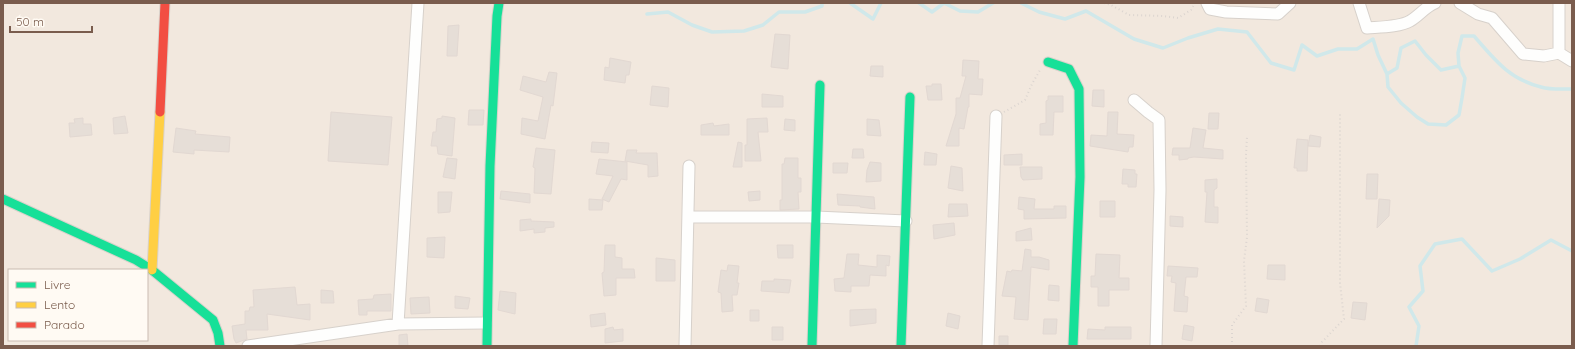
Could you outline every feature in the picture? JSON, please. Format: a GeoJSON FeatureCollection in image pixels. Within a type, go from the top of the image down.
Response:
{"type":"FeatureCollection","features":[{"type":"Feature","properties":{"kind":"street"},"geometry":{"type":"LineString","coordinates":[[152,270],[164,3]]}},
{"type":"Feature","properties":{"kind":"street"},"geometry":{"type":"LineString","coordinates":[[398,324],[418,3]]}},
{"type":"Feature","properties":{"kind":"street"},"geometry":{"type":"LineString","coordinates":[[487,346],[486,323],[490,166],[497,16],[499,3]]}},
{"type":"Feature","properties":{"kind":"street"},"geometry":{"type":"LineString","coordinates":[[1207,3],[1210,9],[1226,12],[1277,8],[1290,3]]}},
{"type":"Feature","properties":{"kind":"street"},"geometry":{"type":"LineString","coordinates":[[1359,3],[1367,28],[1392,26],[1410,22],[1428,6],[1435,3]]}},
{"type":"Feature","properties":{"kind":"street"},"geometry":{"type":"LineString","coordinates":[[1460,3],[1478,14],[1492,18],[1523,54],[1544,56],[1559,53],[1572,61]]}},
{"type":"Feature","properties":{"kind":"street"},"geometry":{"type":"LineString","coordinates":[[1559,3],[1559,53]]}},
{"type":"Feature","properties":{"kind":"street"},"geometry":{"type":"LineString","coordinates":[[1048,62],[1069,68],[1079,89],[1080,177],[1073,346]]}},
{"type":"Feature","properties":{"kind":"street"},"geometry":{"type":"LineString","coordinates":[[812,346],[820,85]]}},
{"type":"Feature","properties":{"kind":"street"},"geometry":{"type":"LineString","coordinates":[[901,346],[910,97]]}},
{"type":"Feature","properties":{"kind":"street"},"geometry":{"type":"LineString","coordinates":[[1134,100],[1159,120],[1160,190],[1156,346]]}},
{"type":"Feature","properties":{"kind":"street"},"geometry":{"type":"LineString","coordinates":[[988,346],[996,116]]}},
{"type":"Feature","properties":{"kind":"street"},"geometry":{"type":"LineString","coordinates":[[685,346],[689,166]]}},
{"type":"Feature","properties":{"kind":"street"},"geometry":{"type":"LineString","coordinates":[[3,199],[136,260],[152,270],[212,320],[218,332],[220,346]]}},
{"type":"Feature","properties":{"kind":"street"},"geometry":{"type":"LineString","coordinates":[[688,217],[816,217],[906,221]]}},
{"type":"Feature","properties":{"kind":"street"},"geometry":{"type":"LineString","coordinates":[[248,346],[398,324],[486,323]]}},
{"type":"Feature","properties":{"kind":"path"},"geometry":{"type":"LineString","coordinates":[[1104,3],[1111,4],[1129,15],[1178,18],[1191,10],[1195,3]]}},
{"type":"Feature","properties":{"kind":"path"},"geometry":{"type":"LineString","coordinates":[[996,116],[1025,100],[1039,72],[1048,62]]}},
{"type":"Feature","properties":{"kind":"path"},"geometry":{"type":"LineString","coordinates":[[1320,346],[1344,319],[1340,283],[1340,114]]}},
{"type":"Feature","properties":{"kind":"path"},"geometry":{"type":"LineString","coordinates":[[1232,346],[1232,325],[1246,306],[1244,261],[1247,237],[1245,177],[1248,137]]}},
{"type":"Feature","properties":{"kind":"shaded area"},"geometry":{"type":"Polygon","coordinates":[[[3,3],[1572,3],[1572,346],[3,346],[3,3]]]}},
{"type":"Feature","properties":{"kind":"building"},"geometry":{"type":"Polygon","coordinates":[[[459,25],[457,56],[447,56],[448,26],[459,25]]]}},
{"type":"Feature","properties":{"kind":"building"},"geometry":{"type":"Polygon","coordinates":[[[775,34],[790,35],[788,69],[771,67],[775,34]]]}},
{"type":"Feature","properties":{"kind":"building"},"geometry":{"type":"Polygon","coordinates":[[[610,58],[631,62],[629,75],[626,75],[625,83],[604,80],[605,67],[609,68],[610,58]]]}},
{"type":"Feature","properties":{"kind":"building"},"geometry":{"type":"Polygon","coordinates":[[[963,60],[979,61],[978,79],[983,79],[982,95],[969,94],[969,107],[964,129],[959,128],[959,146],[946,146],[956,114],[956,98],[960,98],[966,76],[962,76],[963,60]]]}},
{"type":"Feature","properties":{"kind":"building"},"geometry":{"type":"Polygon","coordinates":[[[871,66],[883,66],[883,77],[870,76],[871,66]]]}},
{"type":"Feature","properties":{"kind":"building"},"geometry":{"type":"Polygon","coordinates":[[[549,72],[557,73],[553,106],[551,105],[545,139],[521,134],[522,118],[538,121],[543,97],[520,90],[523,76],[546,82],[549,72]]]}},
{"type":"Feature","properties":{"kind":"building"},"geometry":{"type":"Polygon","coordinates":[[[932,84],[941,84],[942,100],[928,100],[926,86],[932,86],[932,84]]]}},
{"type":"Feature","properties":{"kind":"building"},"geometry":{"type":"Polygon","coordinates":[[[652,86],[669,88],[668,107],[650,105],[652,86]]]}},
{"type":"Feature","properties":{"kind":"building"},"geometry":{"type":"Polygon","coordinates":[[[1093,90],[1104,90],[1104,107],[1092,106],[1093,90]]]}},
{"type":"Feature","properties":{"kind":"building"},"geometry":{"type":"Polygon","coordinates":[[[762,94],[783,96],[783,107],[762,107],[762,94]]]}},
{"type":"Feature","properties":{"kind":"building"},"geometry":{"type":"Polygon","coordinates":[[[1048,96],[1063,96],[1063,112],[1054,112],[1053,135],[1040,135],[1040,124],[1046,123],[1046,101],[1048,100],[1048,96]]]}},
{"type":"Feature","properties":{"kind":"building"},"geometry":{"type":"Polygon","coordinates":[[[469,110],[484,110],[483,125],[468,125],[469,110]]]}},
{"type":"Feature","properties":{"kind":"building"},"geometry":{"type":"Polygon","coordinates":[[[331,112],[392,117],[388,165],[328,161],[331,112]]]}},
{"type":"Feature","properties":{"kind":"building"},"geometry":{"type":"Polygon","coordinates":[[[1108,112],[1118,112],[1117,134],[1134,135],[1133,147],[1129,147],[1128,152],[1090,146],[1091,135],[1107,136],[1108,112]]]}},
{"type":"Feature","properties":{"kind":"building"},"geometry":{"type":"Polygon","coordinates":[[[1209,113],[1219,113],[1218,129],[1208,129],[1209,113]]]}},
{"type":"Feature","properties":{"kind":"building"},"geometry":{"type":"Polygon","coordinates":[[[125,116],[128,133],[114,134],[113,118],[125,116]]]}},
{"type":"Feature","properties":{"kind":"building"},"geometry":{"type":"Polygon","coordinates":[[[442,116],[455,118],[452,156],[438,154],[437,146],[431,146],[433,132],[436,132],[437,119],[442,118],[442,116]]]}},
{"type":"Feature","properties":{"kind":"building"},"geometry":{"type":"Polygon","coordinates":[[[83,118],[83,124],[91,124],[92,135],[70,137],[69,123],[75,123],[74,119],[83,118]]]}},
{"type":"Feature","properties":{"kind":"building"},"geometry":{"type":"Polygon","coordinates":[[[767,118],[768,132],[758,132],[761,161],[745,161],[745,145],[747,145],[747,119],[767,118]]]}},
{"type":"Feature","properties":{"kind":"building"},"geometry":{"type":"Polygon","coordinates":[[[785,119],[795,120],[795,131],[784,130],[785,119]]]}},
{"type":"Feature","properties":{"kind":"building"},"geometry":{"type":"Polygon","coordinates":[[[867,119],[879,120],[881,136],[867,135],[867,119]]]}},
{"type":"Feature","properties":{"kind":"building"},"geometry":{"type":"Polygon","coordinates":[[[713,123],[714,126],[729,124],[729,135],[701,135],[701,125],[713,123]]]}},
{"type":"Feature","properties":{"kind":"building"},"geometry":{"type":"Polygon","coordinates":[[[176,128],[196,131],[195,134],[230,137],[229,152],[194,150],[194,154],[173,152],[176,128]]]}},
{"type":"Feature","properties":{"kind":"building"},"geometry":{"type":"Polygon","coordinates":[[[1193,128],[1206,130],[1203,148],[1223,150],[1223,159],[1194,157],[1179,160],[1179,155],[1172,155],[1173,148],[1190,148],[1193,128]]]}},
{"type":"Feature","properties":{"kind":"building"},"geometry":{"type":"Polygon","coordinates":[[[1310,135],[1321,137],[1320,147],[1308,146],[1310,135]]]}},
{"type":"Feature","properties":{"kind":"building"},"geometry":{"type":"Polygon","coordinates":[[[1297,139],[1308,140],[1307,171],[1297,171],[1297,168],[1294,168],[1297,139]]]}},
{"type":"Feature","properties":{"kind":"building"},"geometry":{"type":"Polygon","coordinates":[[[592,142],[609,143],[608,153],[591,152],[592,142]]]}},
{"type":"Feature","properties":{"kind":"building"},"geometry":{"type":"Polygon","coordinates":[[[738,142],[742,143],[742,167],[733,167],[738,142]]]}},
{"type":"Feature","properties":{"kind":"building"},"geometry":{"type":"Polygon","coordinates":[[[536,148],[555,150],[551,194],[534,193],[535,168],[533,167],[536,148]]]}},
{"type":"Feature","properties":{"kind":"building"},"geometry":{"type":"Polygon","coordinates":[[[853,149],[863,149],[864,158],[852,158],[853,149]]]}},
{"type":"Feature","properties":{"kind":"building"},"geometry":{"type":"Polygon","coordinates":[[[627,150],[637,150],[636,153],[657,153],[658,176],[648,177],[648,165],[625,161],[627,150]]]}},
{"type":"Feature","properties":{"kind":"building"},"geometry":{"type":"Polygon","coordinates":[[[925,152],[937,154],[936,165],[924,165],[925,152]]]}},
{"type":"Feature","properties":{"kind":"building"},"geometry":{"type":"Polygon","coordinates":[[[1022,154],[1022,165],[1004,165],[1004,155],[1022,154]]]}},
{"type":"Feature","properties":{"kind":"building"},"geometry":{"type":"Polygon","coordinates":[[[447,158],[457,159],[455,179],[443,177],[447,158]]]}},
{"type":"Feature","properties":{"kind":"building"},"geometry":{"type":"Polygon","coordinates":[[[785,158],[798,158],[798,178],[801,178],[801,192],[798,192],[799,209],[780,210],[780,200],[782,200],[782,164],[784,164],[785,158]]]}},
{"type":"Feature","properties":{"kind":"building"},"geometry":{"type":"Polygon","coordinates":[[[599,159],[627,162],[627,180],[621,179],[609,202],[602,199],[613,176],[596,174],[599,159]]]}},
{"type":"Feature","properties":{"kind":"building"},"geometry":{"type":"Polygon","coordinates":[[[870,162],[881,163],[881,181],[866,182],[867,170],[870,162]]]}},
{"type":"Feature","properties":{"kind":"building"},"geometry":{"type":"Polygon","coordinates":[[[833,163],[848,163],[847,173],[833,173],[833,163]]]}},
{"type":"Feature","properties":{"kind":"building"},"geometry":{"type":"Polygon","coordinates":[[[951,166],[962,168],[963,191],[948,188],[951,166]]]}},
{"type":"Feature","properties":{"kind":"building"},"geometry":{"type":"Polygon","coordinates":[[[1020,167],[1042,167],[1042,179],[1023,180],[1021,177],[1020,167]]]}},
{"type":"Feature","properties":{"kind":"building"},"geometry":{"type":"Polygon","coordinates":[[[1123,169],[1135,170],[1135,174],[1137,174],[1136,187],[1128,187],[1128,184],[1122,184],[1123,169]]]}},
{"type":"Feature","properties":{"kind":"building"},"geometry":{"type":"Polygon","coordinates":[[[1367,174],[1378,174],[1377,199],[1366,199],[1367,174]]]}},
{"type":"Feature","properties":{"kind":"building"},"geometry":{"type":"Polygon","coordinates":[[[1217,179],[1217,188],[1214,190],[1214,207],[1218,207],[1218,223],[1205,222],[1207,192],[1205,192],[1205,180],[1217,179]]]}},
{"type":"Feature","properties":{"kind":"building"},"geometry":{"type":"Polygon","coordinates":[[[501,191],[530,194],[530,203],[500,199],[501,191]]]}},
{"type":"Feature","properties":{"kind":"building"},"geometry":{"type":"Polygon","coordinates":[[[760,191],[760,200],[749,201],[748,192],[760,191]]]}},
{"type":"Feature","properties":{"kind":"building"},"geometry":{"type":"Polygon","coordinates":[[[438,192],[452,192],[450,212],[438,213],[438,192]]]}},
{"type":"Feature","properties":{"kind":"building"},"geometry":{"type":"Polygon","coordinates":[[[837,194],[874,197],[875,209],[860,206],[838,205],[837,194]]]}},
{"type":"Feature","properties":{"kind":"building"},"geometry":{"type":"Polygon","coordinates":[[[1019,197],[1035,199],[1034,209],[1054,209],[1054,206],[1066,206],[1066,218],[1024,219],[1024,210],[1018,209],[1019,197]]]}},
{"type":"Feature","properties":{"kind":"building"},"geometry":{"type":"Polygon","coordinates":[[[589,199],[603,200],[602,210],[589,210],[589,199]]]}},
{"type":"Feature","properties":{"kind":"building"},"geometry":{"type":"Polygon","coordinates":[[[1379,199],[1390,200],[1389,216],[1377,228],[1379,199]]]}},
{"type":"Feature","properties":{"kind":"building"},"geometry":{"type":"Polygon","coordinates":[[[1100,201],[1115,201],[1115,217],[1100,217],[1100,201]]]}},
{"type":"Feature","properties":{"kind":"building"},"geometry":{"type":"Polygon","coordinates":[[[949,204],[967,204],[968,216],[948,217],[949,204]]]}},
{"type":"Feature","properties":{"kind":"building"},"geometry":{"type":"Polygon","coordinates":[[[1170,216],[1183,217],[1183,227],[1170,226],[1170,216]]]}},
{"type":"Feature","properties":{"kind":"building"},"geometry":{"type":"Polygon","coordinates":[[[531,219],[531,221],[554,222],[554,227],[545,228],[545,232],[534,233],[534,229],[520,231],[520,220],[531,219]]]}},
{"type":"Feature","properties":{"kind":"building"},"geometry":{"type":"Polygon","coordinates":[[[954,223],[955,235],[934,239],[933,225],[954,223]]]}},
{"type":"Feature","properties":{"kind":"building"},"geometry":{"type":"Polygon","coordinates":[[[1031,228],[1032,240],[1016,241],[1016,232],[1031,228]]]}},
{"type":"Feature","properties":{"kind":"building"},"geometry":{"type":"Polygon","coordinates":[[[445,237],[444,258],[427,257],[427,238],[445,237]]]}},
{"type":"Feature","properties":{"kind":"building"},"geometry":{"type":"Polygon","coordinates":[[[605,245],[615,245],[615,257],[622,258],[622,269],[634,269],[635,278],[616,278],[616,295],[604,296],[602,273],[604,272],[605,245]]]}},
{"type":"Feature","properties":{"kind":"building"},"geometry":{"type":"Polygon","coordinates":[[[777,245],[793,245],[793,258],[778,258],[777,245]]]}},
{"type":"Feature","properties":{"kind":"building"},"geometry":{"type":"Polygon","coordinates":[[[1025,249],[1031,250],[1031,257],[1039,257],[1049,260],[1049,270],[1031,267],[1028,320],[1014,319],[1016,297],[1002,296],[1007,271],[1022,271],[1025,249]]]}},
{"type":"Feature","properties":{"kind":"building"},"geometry":{"type":"Polygon","coordinates":[[[847,254],[859,254],[858,265],[877,267],[877,255],[890,256],[889,266],[886,265],[886,276],[870,275],[869,286],[851,286],[851,292],[835,291],[834,279],[844,278],[847,254]]]}},
{"type":"Feature","properties":{"kind":"building"},"geometry":{"type":"Polygon","coordinates":[[[1096,254],[1120,255],[1119,278],[1129,278],[1129,290],[1109,290],[1109,306],[1098,306],[1098,287],[1091,287],[1091,276],[1095,276],[1096,254]]]}},
{"type":"Feature","properties":{"kind":"building"},"geometry":{"type":"Polygon","coordinates":[[[656,258],[675,260],[675,281],[656,281],[656,258]]]}},
{"type":"Feature","properties":{"kind":"building"},"geometry":{"type":"Polygon","coordinates":[[[728,265],[739,266],[737,283],[739,283],[737,295],[732,295],[733,311],[722,312],[721,293],[718,292],[721,270],[727,271],[728,265]]]}},
{"type":"Feature","properties":{"kind":"building"},"geometry":{"type":"Polygon","coordinates":[[[1268,265],[1285,265],[1285,280],[1267,279],[1268,265]]]}},
{"type":"Feature","properties":{"kind":"building"},"geometry":{"type":"Polygon","coordinates":[[[1168,266],[1198,268],[1197,277],[1186,277],[1184,296],[1188,297],[1187,312],[1174,311],[1176,283],[1171,282],[1172,276],[1167,276],[1168,266]]]}},
{"type":"Feature","properties":{"kind":"building"},"geometry":{"type":"Polygon","coordinates":[[[774,279],[791,280],[789,293],[761,291],[762,281],[774,281],[774,279]]]}},
{"type":"Feature","properties":{"kind":"building"},"geometry":{"type":"Polygon","coordinates":[[[1049,285],[1059,286],[1059,301],[1048,300],[1049,285]]]}},
{"type":"Feature","properties":{"kind":"building"},"geometry":{"type":"Polygon","coordinates":[[[295,287],[297,305],[310,304],[310,320],[267,314],[268,330],[246,330],[247,339],[236,343],[232,326],[245,324],[245,311],[249,311],[250,307],[254,307],[253,290],[295,287]]]}},
{"type":"Feature","properties":{"kind":"building"},"geometry":{"type":"Polygon","coordinates":[[[321,290],[333,291],[334,303],[321,303],[321,290]]]}},
{"type":"Feature","properties":{"kind":"building"},"geometry":{"type":"Polygon","coordinates":[[[500,291],[516,293],[515,314],[498,310],[500,291]]]}},
{"type":"Feature","properties":{"kind":"building"},"geometry":{"type":"Polygon","coordinates":[[[391,294],[391,311],[367,311],[367,315],[359,315],[358,300],[373,299],[374,295],[391,294]]]}},
{"type":"Feature","properties":{"kind":"building"},"geometry":{"type":"Polygon","coordinates":[[[455,296],[470,298],[468,309],[455,308],[455,296]]]}},
{"type":"Feature","properties":{"kind":"building"},"geometry":{"type":"Polygon","coordinates":[[[429,297],[430,313],[411,314],[410,298],[429,297]]]}},
{"type":"Feature","properties":{"kind":"building"},"geometry":{"type":"Polygon","coordinates":[[[1257,298],[1269,300],[1267,313],[1255,311],[1257,298]]]}},
{"type":"Feature","properties":{"kind":"building"},"geometry":{"type":"Polygon","coordinates":[[[1353,302],[1367,303],[1365,320],[1351,318],[1353,302]]]}},
{"type":"Feature","properties":{"kind":"building"},"geometry":{"type":"Polygon","coordinates":[[[876,309],[876,323],[850,326],[850,310],[876,309]]]}},
{"type":"Feature","properties":{"kind":"building"},"geometry":{"type":"Polygon","coordinates":[[[750,310],[759,310],[759,321],[750,321],[750,310]]]}},
{"type":"Feature","properties":{"kind":"building"},"geometry":{"type":"Polygon","coordinates":[[[605,313],[606,325],[591,327],[590,315],[605,313]]]}},
{"type":"Feature","properties":{"kind":"building"},"geometry":{"type":"Polygon","coordinates":[[[948,313],[960,316],[958,329],[946,326],[948,313]]]}},
{"type":"Feature","properties":{"kind":"building"},"geometry":{"type":"Polygon","coordinates":[[[1044,319],[1057,319],[1056,334],[1043,334],[1044,319]]]}},
{"type":"Feature","properties":{"kind":"building"},"geometry":{"type":"Polygon","coordinates":[[[1184,325],[1194,327],[1192,341],[1182,339],[1184,325]]]}},
{"type":"Feature","properties":{"kind":"building"},"geometry":{"type":"Polygon","coordinates":[[[613,327],[614,330],[623,329],[623,341],[605,343],[605,329],[613,327]]]}},
{"type":"Feature","properties":{"kind":"building"},"geometry":{"type":"Polygon","coordinates":[[[772,327],[783,327],[783,340],[772,340],[772,327]]]}},
{"type":"Feature","properties":{"kind":"building"},"geometry":{"type":"Polygon","coordinates":[[[1105,327],[1131,327],[1131,339],[1087,339],[1088,329],[1105,330],[1105,327]]]}},
{"type":"Feature","properties":{"kind":"building"},"geometry":{"type":"Polygon","coordinates":[[[407,334],[408,346],[399,346],[399,335],[407,334]]]}},
{"type":"Feature","properties":{"kind":"building"},"geometry":{"type":"Polygon","coordinates":[[[999,336],[1008,336],[1008,345],[999,345],[999,336]]]}},
{"type":"Feature","properties":{"kind":"waterway"},"geometry":{"type":"LineString","coordinates":[[647,14],[668,12],[692,25],[712,32],[744,31],[763,25],[779,12],[805,12],[822,6],[822,3]]}},
{"type":"Feature","properties":{"kind":"waterway"},"geometry":{"type":"LineString","coordinates":[[850,3],[873,19],[881,3]]}},
{"type":"Feature","properties":{"kind":"waterway"},"geometry":{"type":"LineString","coordinates":[[919,3],[932,12],[944,3],[960,11],[978,12],[993,3]]}},
{"type":"Feature","properties":{"kind":"waterway"},"geometry":{"type":"LineString","coordinates":[[1021,3],[1039,12],[1065,19],[1086,11],[1134,39],[1163,48],[1188,38],[1218,29],[1247,32],[1271,63],[1294,70],[1302,45],[1317,56],[1338,49],[1357,49],[1373,39],[1378,55],[1387,74],[1397,68],[1401,48],[1415,41],[1441,70],[1459,66],[1458,53],[1462,36],[1474,36],[1503,68],[1520,79],[1545,88],[1572,89]]}},
{"type":"Feature","properties":{"kind":"waterway"},"geometry":{"type":"LineString","coordinates":[[1387,74],[1388,87],[1401,103],[1417,117],[1428,124],[1446,125],[1459,115],[1465,78],[1459,66]]}},
{"type":"Feature","properties":{"kind":"waterway"},"geometry":{"type":"LineString","coordinates":[[1416,346],[1419,326],[1409,307],[1423,291],[1420,266],[1435,244],[1462,239],[1492,271],[1520,259],[1551,240],[1572,251]]}},
{"type":"Feature","properties":{"kind":"traffic: fast"},"geometry":{"type":"LineString","coordinates":[[487,346],[490,166],[497,16],[499,3]]}},
{"type":"Feature","properties":{"kind":"traffic: fast"},"geometry":{"type":"LineString","coordinates":[[1048,62],[1069,69],[1079,89],[1080,177],[1073,346]]}},
{"type":"Feature","properties":{"kind":"traffic: fast"},"geometry":{"type":"LineString","coordinates":[[812,346],[820,85]]}},
{"type":"Feature","properties":{"kind":"traffic: fast"},"geometry":{"type":"LineString","coordinates":[[901,346],[910,97]]}},
{"type":"Feature","properties":{"kind":"traffic: fast"},"geometry":{"type":"LineString","coordinates":[[3,199],[136,260],[152,270],[213,320],[218,333],[220,346]]}},
{"type":"Feature","properties":{"kind":"traffic: slow"},"geometry":{"type":"LineString","coordinates":[[152,270],[160,112]]}},
{"type":"Feature","properties":{"kind":"traffic: jam"},"geometry":{"type":"LineString","coordinates":[[160,112],[165,3]]}}]}
